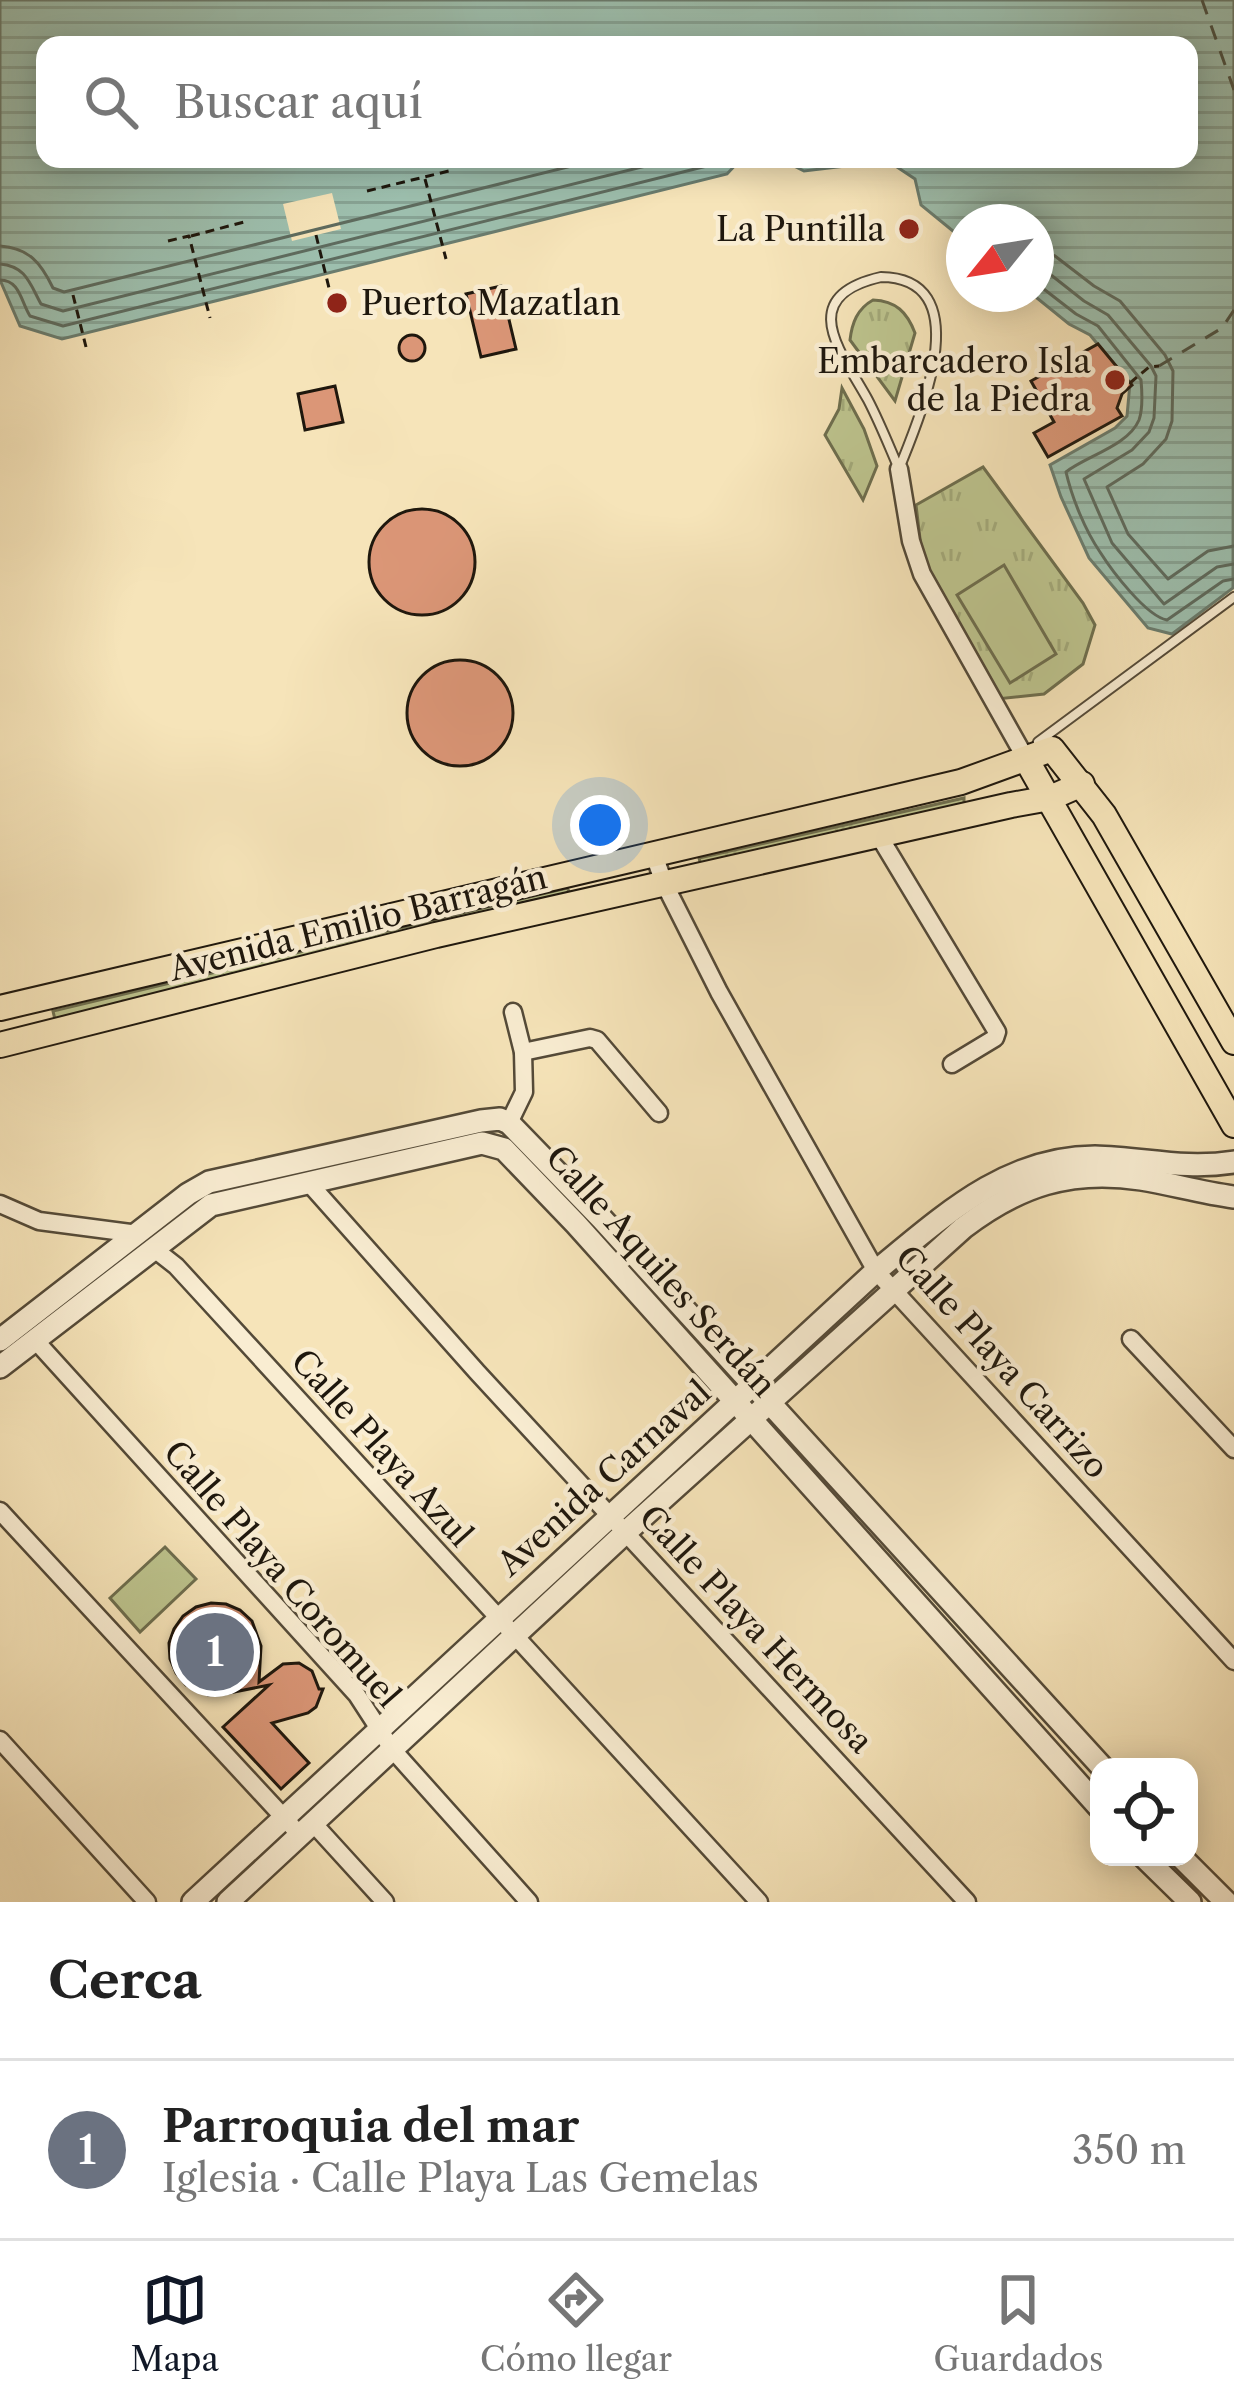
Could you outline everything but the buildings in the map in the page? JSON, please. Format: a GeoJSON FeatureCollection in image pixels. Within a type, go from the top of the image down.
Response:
{"type":"FeatureCollection","features":[{"type":"Feature","properties":{"kind":"main road"},"geometry":{"type":"LineString","coordinates":[[1039,750],[1082,784],[1104,815],[1234,1042]]}},
{"type":"Feature","properties":{"kind":"main road"},"geometry":{"type":"LineString","coordinates":[[1039,750],[1050,799],[1234,1125]]}},
{"type":"Feature","properties":{"kind":"main road","name":"Avenida Emilio Barragán"},"geometry":{"type":"LineString","coordinates":[[8,1006],[961,782],[1039,750]]}},
{"type":"Feature","properties":{"kind":"main road","name":"Avenida Emilio Barragán"},"geometry":{"type":"LineString","coordinates":[[12,1042],[436,935],[1050,799],[1082,784]]}},
{"type":"Feature","properties":{"kind":"main road"},"geometry":{"type":"LineString","coordinates":[[8,1006],[12,1042]]}},
{"type":"Feature","properties":{"kind":"street"},"geometry":{"type":"LineString","coordinates":[[899,469],[911,541],[922,574],[1010,729],[1039,750]]}},
{"type":"Feature","properties":{"kind":"street"},"geometry":{"type":"LineString","coordinates":[[879,836],[997,1032],[952,1064]]}},
{"type":"Feature","properties":{"kind":"street","name":"Calle Playa Carrizo"},"geometry":{"type":"LineString","coordinates":[[654,855],[719,992],[877,1271],[1234,1661]]}},
{"type":"Feature","properties":{"kind":"street","name":"Calle Aquiles Serdán"},"geometry":{"type":"LineString","coordinates":[[509,1123],[524,1092],[523,1052],[513,1012]]}},
{"type":"Feature","properties":{"kind":"street"},"geometry":{"type":"LineString","coordinates":[[523,1052],[597,1040],[659,1113]]}},
{"type":"Feature","properties":{"kind":"street","name":"Calle Aquiles Serdán"},"geometry":{"type":"LineString","coordinates":[[0,1340],[146,1241],[241,1185],[500,1119],[602,1219],[747,1403]]}},
{"type":"Feature","properties":{"kind":"street","name":"Calle Aquiles Serdán"},"geometry":{"type":"LineString","coordinates":[[241,1185],[308,1182],[482,1143],[504,1149],[747,1403],[1090,1784]]}},
{"type":"Feature","properties":{"kind":"street","name":"Avenida Carnaval"},"geometry":{"type":"LineString","coordinates":[[386,1740],[515,1636],[618,1524],[877,1271],[984,1187],[1028,1168],[1093,1157],[1181,1166],[1234,1162]]}},
{"type":"Feature","properties":{"kind":"street","name":"Avenida Carnaval"},"geometry":{"type":"LineString","coordinates":[[747,1403],[770,1404],[963,1228],[1024,1190],[1082,1176],[1123,1177],[1234,1197]]}},
{"type":"Feature","properties":{"kind":"street","name":"Calle Playa Hermosa"},"geometry":{"type":"LineString","coordinates":[[308,1182],[477,1372],[967,1902]]}},
{"type":"Feature","properties":{"kind":"street"},"geometry":{"type":"LineString","coordinates":[[0,1204],[39,1221],[146,1241]]}},
{"type":"Feature","properties":{"kind":"street","name":"Calle Aquiles Serdán"},"geometry":{"type":"LineString","coordinates":[[0,1367],[146,1241]]}},
{"type":"Feature","properties":{"kind":"street","name":"Calle Playa Azul"},"geometry":{"type":"LineString","coordinates":[[146,1241],[176,1266],[760,1902]]}},
{"type":"Feature","properties":{"kind":"street"},"geometry":{"type":"LineString","coordinates":[[1131,1339],[1234,1449]]}},
{"type":"Feature","properties":{"kind":"street","name":"Calle Playa Coromuel"},"geometry":{"type":"LineString","coordinates":[[35,1340],[357,1695],[386,1740],[529,1902]]}},
{"type":"Feature","properties":{"kind":"street","name":"Calle Aquiles Serdán"},"geometry":{"type":"LineString","coordinates":[[770,1404],[1094,1758]]}},
{"type":"Feature","properties":{"kind":"street"},"geometry":{"type":"LineString","coordinates":[[0,1511],[299,1825],[385,1902]]}},
{"type":"Feature","properties":{"kind":"street","name":"Avenida Carnaval"},"geometry":{"type":"LineString","coordinates":[[228,1902],[498,1619],[618,1524]]}},
{"type":"Feature","properties":{"kind":"street"},"geometry":{"type":"LineString","coordinates":[[0,1740],[147,1902]]}},
{"type":"Feature","properties":{"kind":"street","name":"Avenida Carnaval"},"geometry":{"type":"LineString","coordinates":[[193,1902],[299,1825]]}},
{"type":"Feature","properties":{"kind":"street"},"geometry":{"type":"LineString","coordinates":[[1153,1866],[1190,1902]]}},
{"type":"Feature","properties":{"kind":"street"},"geometry":{"type":"LineString","coordinates":[[1190,1866],[1226,1902]]}},
{"type":"Feature","properties":{"kind":"lane"},"geometry":{"type":"LineString","coordinates":[[881,278],[900,279],[916,288],[929,305],[938,333],[934,370],[899,469],[831,332],[833,308],[839,299],[856,285],[881,278]]}},
{"type":"Feature","properties":{"kind":"lane"},"geometry":{"type":"LineString","coordinates":[[1039,750],[1234,597]]}},
{"type":"Feature","properties":{"kind":"path"},"geometry":{"type":"LineString","coordinates":[[367,191],[453,170]]}},
{"type":"Feature","properties":{"kind":"path"},"geometry":{"type":"LineString","coordinates":[[424,177],[446,259]]}},
{"type":"Feature","properties":{"kind":"path"},"geometry":{"type":"LineString","coordinates":[[168,241],[248,221]]}},
{"type":"Feature","properties":{"kind":"path"},"geometry":{"type":"LineString","coordinates":[[316,235],[329,288]]}},
{"type":"Feature","properties":{"kind":"path"},"geometry":{"type":"LineString","coordinates":[[189,236],[210,318]]}},
{"type":"Feature","properties":{"kind":"path"},"geometry":{"type":"LineString","coordinates":[[73,295],[86,347]]}},
{"type":"Feature","properties":{"kind":"path"},"geometry":{"type":"LineString","coordinates":[[1130,383],[1149,367],[1160,366]]}},
{"type":"Feature","properties":{"kind":"green space"},"geometry":{"type":"Polygon","coordinates":[[[873,300],[900,309],[915,333],[895,401],[850,340],[856,317],[873,300]]]}},
{"type":"Feature","properties":{"kind":"green space"},"geometry":{"type":"Polygon","coordinates":[[[842,388],[877,466],[863,500],[825,435],[839,409],[842,388]]]}},
{"type":"Feature","properties":{"kind":"green space"},"geometry":{"type":"Polygon","coordinates":[[[983,467],[1095,625],[1083,664],[1044,694],[997,699],[923,564],[916,505],[983,467]]]}},
{"type":"Feature","properties":{"kind":"green space"},"geometry":{"type":"Polygon","coordinates":[[[1004,565],[1056,654],[1010,683],[957,595],[1004,565]]]}},
{"type":"Feature","properties":{"kind":"green space"},"geometry":{"type":"Polygon","coordinates":[[[964,798],[964,808],[702,869],[699,858],[964,798]]]}},
{"type":"Feature","properties":{"kind":"green space"},"geometry":{"type":"Polygon","coordinates":[[[567,888],[572,896],[56,1024],[53,1011],[567,888]]]}},
{"type":"Feature","properties":{"kind":"green space"},"geometry":{"type":"Polygon","coordinates":[[[165,1547],[196,1579],[140,1632],[110,1598],[165,1547]]]}},
{"type":"Feature","properties":{"kind":"water"},"geometry":{"type":"Polygon","coordinates":[[[0,0],[1234,0],[1233,588],[1172,634],[1148,628],[1089,558],[1050,465],[1115,428],[1127,416],[1130,383],[1090,335],[1054,312],[1054,204],[946,204],[946,225],[921,205],[915,179],[898,168],[1198,168],[1198,36],[36,36],[36,168],[733,168],[727,174],[62,339],[20,326],[0,280],[0,0]]]}},
{"type":"Feature","properties":{"kind":"pier"},"geometry":{"type":"Polygon","coordinates":[[[332,193],[341,229],[292,241],[283,204],[332,193]]]}},
{"type":"Feature","properties":{"kind":"ferry route"},"geometry":{"type":"LineString","coordinates":[[1202,0],[1234,90]]}},
{"type":"Feature","properties":{"kind":"ferry route"},"geometry":{"type":"LineString","coordinates":[[1159,366],[1222,328],[1234,310]]}},
{"type":"Feature","properties":{"kind":"place","name":"La Puntilla"},"geometry":{"type":"Point","coordinates":[909,229]}},
{"type":"Feature","properties":{"kind":"place","name":"Puerto Mazatlan"},"geometry":{"type":"Point","coordinates":[337,303]}},
{"type":"Feature","properties":{"kind":"place","name":"Embarcadero Isla de la Piedra"},"geometry":{"type":"Point","coordinates":[1115,380]}},
{"type":"Feature","properties":{"kind":"place","name":"Parroquia del mar"},"geometry":{"type":"Point","coordinates":[215,1652]}}]}
